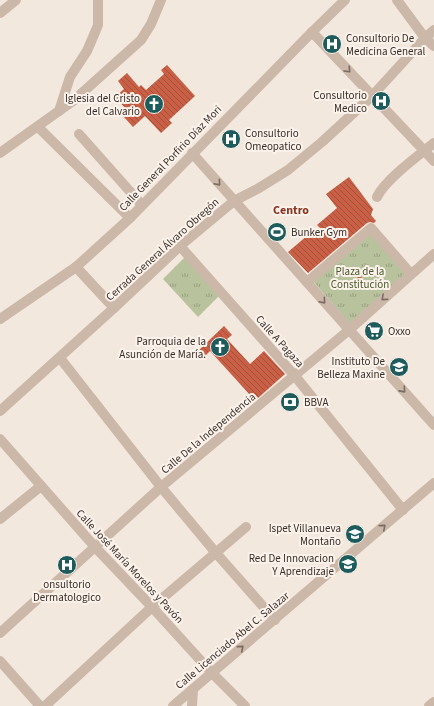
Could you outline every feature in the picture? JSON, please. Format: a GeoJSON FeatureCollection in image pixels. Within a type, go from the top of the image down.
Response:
{"type":"FeatureCollection","features":[{"type":"Feature","properties":{"kind":"street"},"geometry":{"type":"LineString","coordinates":[[0,13],[16,0]]}},
{"type":"Feature","properties":{"kind":"street"},"geometry":{"type":"LineString","coordinates":[[59,111],[70,77],[87,51],[98,25],[98,0]]}},
{"type":"Feature","properties":{"kind":"street"},"geometry":{"type":"LineString","coordinates":[[0,153],[73,101],[141,40],[151,24],[161,0]]}},
{"type":"Feature","properties":{"kind":"street","name":"Calle General Porfirio Díaz Mori"},"geometry":{"type":"LineString","coordinates":[[0,319],[76,266],[130,218],[345,0]]}},
{"type":"Feature","properties":{"kind":"street"},"geometry":{"type":"LineString","coordinates":[[397,0],[426,38],[434,46]]}},
{"type":"Feature","properties":{"kind":"street","name":"Cerrada General Álvaro Obregón"},"geometry":{"type":"LineString","coordinates":[[0,412],[180,246],[234,201],[288,170],[322,142],[372,96],[434,30]]}},
{"type":"Feature","properties":{"kind":"street"},"geometry":{"type":"LineString","coordinates":[[312,32],[434,161]]}},
{"type":"Feature","properties":{"kind":"street"},"geometry":{"type":"LineString","coordinates":[[38,127],[130,218]]}},
{"type":"Feature","properties":{"kind":"street"},"geometry":{"type":"LineString","coordinates":[[78,134],[142,205]]}},
{"type":"Feature","properties":{"kind":"street"},"geometry":{"type":"LineString","coordinates":[[377,197],[389,181],[434,143]]}},
{"type":"Feature","properties":{"kind":"street"},"geometry":{"type":"LineString","coordinates":[[192,154],[434,425]]}},
{"type":"Feature","properties":{"kind":"street"},"geometry":{"type":"LineString","coordinates":[[307,282],[371,228],[411,274]]}},
{"type":"Feature","properties":{"kind":"street","name":"Calle A Pagaza"},"geometry":{"type":"LineString","coordinates":[[180,246],[295,376],[403,510]]}},
{"type":"Feature","properties":{"kind":"street","name":"Calle De la Independencia"},"geometry":{"type":"LineString","coordinates":[[0,633],[162,487],[349,330],[434,254]]}},
{"type":"Feature","properties":{"kind":"street"},"geometry":{"type":"LineString","coordinates":[[76,266],[114,308]]}},
{"type":"Feature","properties":{"kind":"street"},"geometry":{"type":"LineString","coordinates":[[60,358],[216,554],[275,620]]}},
{"type":"Feature","properties":{"kind":"street","name":"Calle José María Morelos y Pavón"},"geometry":{"type":"LineString","coordinates":[[0,439],[95,547],[212,673],[245,706]]}},
{"type":"Feature","properties":{"kind":"street","name":"Calle Licenciado Abel C. Salazar"},"geometry":{"type":"LineString","coordinates":[[173,706],[434,483]]}},
{"type":"Feature","properties":{"kind":"street"},"geometry":{"type":"LineString","coordinates":[[0,519],[41,486]]}},
{"type":"Feature","properties":{"kind":"street"},"geometry":{"type":"LineString","coordinates":[[45,706],[152,607],[246,527]]}},
{"type":"Feature","properties":{"kind":"street"},"geometry":{"type":"LineString","coordinates":[[0,661],[40,706]]}},
{"type":"Feature","properties":{"kind":"street"},"geometry":{"type":"LineString","coordinates":[[192,706],[193,689]]}},
{"type":"Feature","properties":{"kind":"street"},"geometry":{"type":"LineString","coordinates":[[429,706],[434,702]]}},
{"type":"Feature","properties":{"kind":"green space","name":"Plaza de la Constitución"},"geometry":{"type":"Polygon","coordinates":[[[371,231],[408,273],[350,324],[313,281],[371,231]]]}},
{"type":"Feature","properties":{"kind":"green space"},"geometry":{"type":"Polygon","coordinates":[[[186,256],[219,296],[198,317],[163,279],[186,256]]]}},
{"type":"Feature","properties":{"kind":"building"},"geometry":{"type":"Polygon","coordinates":[[[167,65],[195,96],[169,120],[172,123],[161,133],[145,116],[133,127],[123,116],[128,111],[115,97],[124,89],[118,81],[127,73],[139,87],[141,85],[146,90],[164,74],[161,70],[167,65]]]}},
{"type":"Feature","properties":{"kind":"building"},"geometry":{"type":"Polygon","coordinates":[[[349,177],[373,209],[371,215],[376,221],[374,223],[367,223],[308,273],[288,252],[308,235],[310,238],[321,229],[317,225],[337,208],[326,194],[349,177]]]}},
{"type":"Feature","properties":{"kind":"building"},"geometry":{"type":"Polygon","coordinates":[[[358,277],[361,277],[366,282],[360,286],[353,282],[358,277]]]}},
{"type":"Feature","properties":{"kind":"building"},"geometry":{"type":"Polygon","coordinates":[[[224,326],[232,335],[227,339],[250,364],[264,351],[285,374],[258,398],[253,393],[251,396],[210,351],[205,356],[199,350],[224,326]]]}},
{"type":"Feature","properties":{"kind":"place","name":"Consultorio De Medicina General"},"geometry":{"type":"Point","coordinates":[332,44]}},
{"type":"Feature","properties":{"kind":"place","name":"Consultorio Medico"},"geometry":{"type":"Point","coordinates":[381,101]}},
{"type":"Feature","properties":{"kind":"place","name":"Iglesia del Cristo del Calvario"},"geometry":{"type":"Point","coordinates":[154,104]}},
{"type":"Feature","properties":{"kind":"place","name":"Consultorio Omeopatico"},"geometry":{"type":"Point","coordinates":[231,139]}},
{"type":"Feature","properties":{"kind":"place","name":"Bunker Gym"},"geometry":{"type":"Point","coordinates":[277,232]}},
{"type":"Feature","properties":{"kind":"place","name":"Oxxo"},"geometry":{"type":"Point","coordinates":[374,331]}},
{"type":"Feature","properties":{"kind":"place","name":"Parroquia de la Asunción de María."},"geometry":{"type":"Point","coordinates":[220,347]}},
{"type":"Feature","properties":{"kind":"place","name":"Instituto De Belleza Maxine"},"geometry":{"type":"Point","coordinates":[399,367]}},
{"type":"Feature","properties":{"kind":"place","name":"BBVA"},"geometry":{"type":"Point","coordinates":[290,402]}},
{"type":"Feature","properties":{"kind":"place","name":"Ispet Villanueva Montaño"},"geometry":{"type":"Point","coordinates":[355,534]}},
{"type":"Feature","properties":{"kind":"place","name":"Red De Innovacion Y Aprendizaje"},"geometry":{"type":"Point","coordinates":[348,564]}},
{"type":"Feature","properties":{"kind":"place","name":"onsultorio Dermatologico"},"geometry":{"type":"Point","coordinates":[67,565]}},
{"type":"Feature","properties":{"kind":"district","name":"Centro"},"geometry":{"type":"Point","coordinates":[291,210]}}]}
